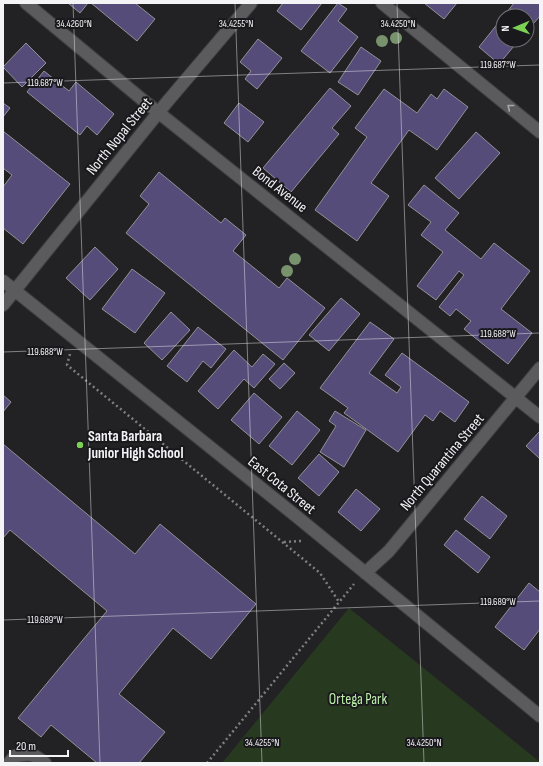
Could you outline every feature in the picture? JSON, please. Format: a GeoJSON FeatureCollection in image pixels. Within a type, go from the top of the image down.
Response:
{"type":"FeatureCollection","features":[{"type":"Feature","properties":{"kind":"street","name":"Bond Avenue"},"geometry":{"type":"LineString","coordinates":[[26,3],[158,112],[540,417]]}},
{"type":"Feature","properties":{"kind":"street","name":"North Nopal Street"},"geometry":{"type":"LineString","coordinates":[[3,305],[158,112],[251,3]]}},
{"type":"Feature","properties":{"kind":"street"},"geometry":{"type":"LineString","coordinates":[[382,3],[540,132]]}},
{"type":"Feature","properties":{"kind":"street","name":"East Cota Street"},"geometry":{"type":"LineString","coordinates":[[3,281],[540,716]]}},
{"type":"Feature","properties":{"kind":"street","name":"North Quarantina Street"},"geometry":{"type":"LineString","coordinates":[[365,573],[389,551],[540,368]]}},
{"type":"Feature","properties":{"kind":"street"},"geometry":{"type":"LineString","coordinates":[[10,763],[15,756],[27,754],[36,755],[45,763]]}},
{"type":"Feature","properties":{"kind":"path"},"geometry":{"type":"LineString","coordinates":[[67,365],[320,573],[339,602]]}},
{"type":"Feature","properties":{"kind":"path"},"geometry":{"type":"LineString","coordinates":[[207,763],[348,590]]}},
{"type":"Feature","properties":{"kind":"green space","name":"Ortega Park"},"geometry":{"type":"Polygon","coordinates":[[[349,608],[540,762],[540,763],[222,763],[349,608]]]}},
{"type":"Feature","properties":{"kind":"building"},"geometry":{"type":"Polygon","coordinates":[[[68,3],[88,3],[80,13],[68,3]]]}},
{"type":"Feature","properties":{"kind":"building"},"geometry":{"type":"Polygon","coordinates":[[[91,3],[135,3],[155,19],[137,41],[91,3]]]}},
{"type":"Feature","properties":{"kind":"building"},"geometry":{"type":"Polygon","coordinates":[[[283,3],[322,3],[301,30],[277,11],[283,3]]]}},
{"type":"Feature","properties":{"kind":"building"},"geometry":{"type":"Polygon","coordinates":[[[338,3],[347,9],[338,21],[358,37],[330,73],[301,51],[338,3]]]}},
{"type":"Feature","properties":{"kind":"building"},"geometry":{"type":"Polygon","coordinates":[[[424,3],[457,3],[444,19],[424,3]]]}},
{"type":"Feature","properties":{"kind":"building"},"geometry":{"type":"Polygon","coordinates":[[[514,3],[540,3],[540,16],[535,22],[535,8],[510,8],[514,3]]]}},
{"type":"Feature","properties":{"kind":"building"},"geometry":{"type":"Polygon","coordinates":[[[495,27],[495,48],[512,48],[499,64],[479,47],[495,27]]]}},
{"type":"Feature","properties":{"kind":"building"},"geometry":{"type":"Polygon","coordinates":[[[258,39],[282,58],[257,89],[245,79],[251,71],[240,62],[258,39]]]}},
{"type":"Feature","properties":{"kind":"building"},"geometry":{"type":"Polygon","coordinates":[[[26,43],[46,63],[22,87],[3,67],[26,43]]]}},
{"type":"Feature","properties":{"kind":"building"},"geometry":{"type":"Polygon","coordinates":[[[361,47],[381,61],[358,95],[338,82],[361,47]]]}},
{"type":"Feature","properties":{"kind":"building"},"geometry":{"type":"Polygon","coordinates":[[[44,71],[69,91],[76,82],[114,114],[97,135],[87,126],[80,135],[27,92],[44,71]]]}},
{"type":"Feature","properties":{"kind":"building"},"geometry":{"type":"Polygon","coordinates":[[[330,88],[351,106],[332,128],[339,134],[291,192],[263,168],[330,88]]]}},
{"type":"Feature","properties":{"kind":"building"},"geometry":{"type":"Polygon","coordinates":[[[384,89],[417,113],[431,94],[437,99],[444,89],[468,107],[437,150],[409,130],[371,183],[389,196],[357,241],[315,210],[367,137],[355,128],[384,89]]]}},
{"type":"Feature","properties":{"kind":"building"},"geometry":{"type":"Polygon","coordinates":[[[3,103],[10,108],[3,117],[3,103]]]}},
{"type":"Feature","properties":{"kind":"building"},"geometry":{"type":"Polygon","coordinates":[[[239,103],[264,122],[248,142],[224,123],[239,103]]]}},
{"type":"Feature","properties":{"kind":"building"},"geometry":{"type":"Polygon","coordinates":[[[3,131],[70,184],[23,244],[3,228],[3,187],[12,175],[3,168],[3,131]]]}},
{"type":"Feature","properties":{"kind":"building"},"geometry":{"type":"Polygon","coordinates":[[[476,132],[500,153],[459,199],[435,178],[476,132]]]}},
{"type":"Feature","properties":{"kind":"building"},"geometry":{"type":"Polygon","coordinates":[[[159,172],[221,223],[225,218],[246,235],[233,251],[279,288],[287,278],[325,308],[283,360],[126,233],[149,204],[140,196],[159,172]]]}},
{"type":"Feature","properties":{"kind":"building"},"geometry":{"type":"Polygon","coordinates":[[[424,185],[459,213],[445,230],[481,259],[494,243],[530,271],[501,309],[532,333],[508,364],[464,329],[471,321],[456,309],[450,316],[439,307],[464,275],[459,271],[436,300],[417,286],[443,252],[421,235],[431,222],[408,205],[424,185]]]}},
{"type":"Feature","properties":{"kind":"building"},"geometry":{"type":"Polygon","coordinates":[[[95,247],[118,269],[90,300],[66,278],[95,247]]]}},
{"type":"Feature","properties":{"kind":"building"},"geometry":{"type":"Polygon","coordinates":[[[132,269],[165,293],[135,333],[102,309],[132,269]]]}},
{"type":"Feature","properties":{"kind":"building"},"geometry":{"type":"Polygon","coordinates":[[[341,298],[360,314],[329,351],[309,335],[341,298]]]}},
{"type":"Feature","properties":{"kind":"building"},"geometry":{"type":"Polygon","coordinates":[[[171,312],[190,330],[162,360],[144,343],[171,312]]]}},
{"type":"Feature","properties":{"kind":"building"},"geometry":{"type":"Polygon","coordinates":[[[370,322],[394,339],[369,373],[397,393],[401,387],[385,375],[402,353],[469,402],[455,422],[440,411],[433,421],[425,415],[398,452],[344,413],[348,408],[320,388],[370,322]]]}},
{"type":"Feature","properties":{"kind":"building"},"geometry":{"type":"Polygon","coordinates":[[[198,327],[226,349],[211,368],[203,361],[187,382],[167,366],[198,327]]]}},
{"type":"Feature","properties":{"kind":"building"},"geometry":{"type":"Polygon","coordinates":[[[234,350],[252,367],[263,354],[275,364],[254,388],[244,379],[218,409],[198,391],[234,350]]]}},
{"type":"Feature","properties":{"kind":"building"},"geometry":{"type":"Polygon","coordinates":[[[284,363],[295,373],[280,389],[269,379],[284,363]]]}},
{"type":"Feature","properties":{"kind":"building"},"geometry":{"type":"Polygon","coordinates":[[[254,393],[282,417],[259,444],[231,420],[254,393]]]}},
{"type":"Feature","properties":{"kind":"building"},"geometry":{"type":"Polygon","coordinates":[[[3,395],[11,402],[3,412],[3,395]]]}},
{"type":"Feature","properties":{"kind":"building"},"geometry":{"type":"Polygon","coordinates":[[[297,411],[320,430],[292,465],[269,446],[297,411]]]}},
{"type":"Feature","properties":{"kind":"building"},"geometry":{"type":"Polygon","coordinates":[[[335,411],[366,430],[344,467],[320,452],[336,426],[329,421],[335,411]]]}},
{"type":"Feature","properties":{"kind":"building"},"geometry":{"type":"Polygon","coordinates":[[[540,431],[540,459],[526,446],[540,431]]]}},
{"type":"Feature","properties":{"kind":"building"},"geometry":{"type":"Polygon","coordinates":[[[3,444],[135,554],[160,524],[256,604],[211,659],[173,628],[119,694],[165,732],[139,763],[97,763],[51,725],[41,737],[18,718],[107,611],[10,530],[3,538],[3,444]]]}},
{"type":"Feature","properties":{"kind":"building"},"geometry":{"type":"Polygon","coordinates":[[[319,454],[339,472],[319,496],[298,478],[319,454]]]}},
{"type":"Feature","properties":{"kind":"building"},"geometry":{"type":"Polygon","coordinates":[[[356,489],[380,509],[361,531],[338,512],[356,489]]]}},
{"type":"Feature","properties":{"kind":"building"},"geometry":{"type":"Polygon","coordinates":[[[482,496],[507,516],[490,539],[464,519],[482,496]]]}},
{"type":"Feature","properties":{"kind":"building"},"geometry":{"type":"Polygon","coordinates":[[[456,530],[490,557],[478,573],[444,545],[456,530]]]}},
{"type":"Feature","properties":{"kind":"building"},"geometry":{"type":"Polygon","coordinates":[[[529,583],[540,592],[540,629],[524,650],[495,627],[529,583]]]}},
{"type":"Feature","properties":{"kind":"place","name":"Santa Barbara Junior High School"},"geometry":{"type":"Point","coordinates":[80,445]}}]}
